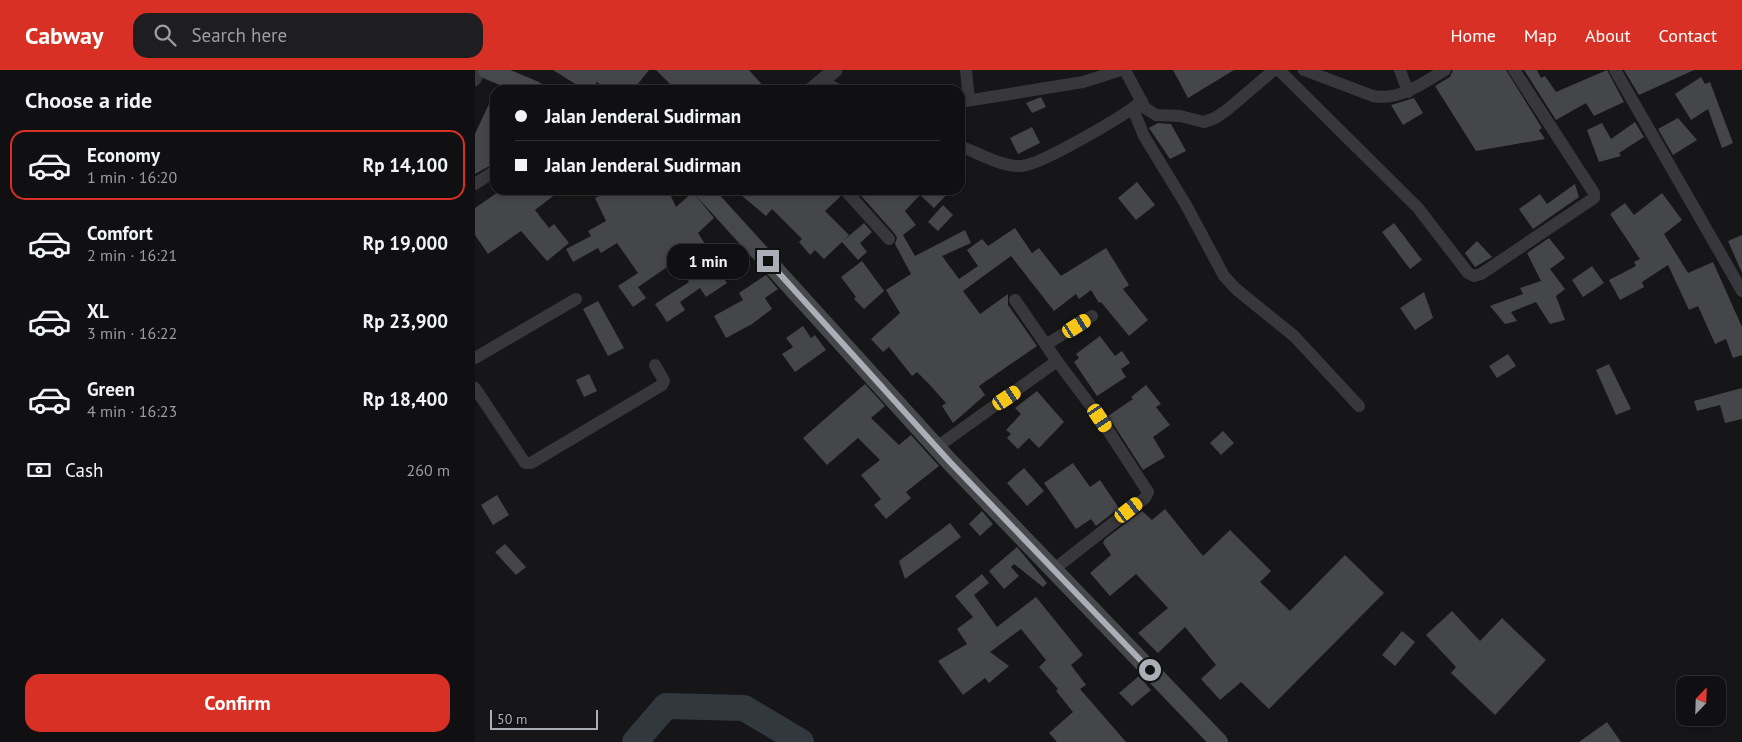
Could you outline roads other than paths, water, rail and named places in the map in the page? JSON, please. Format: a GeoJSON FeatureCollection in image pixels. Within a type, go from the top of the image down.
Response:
{"type":"FeatureCollection","features":[{"type":"Feature","properties":{"kind":"main road"},"geometry":{"type":"LineString","coordinates":[[487,70],[523,85]]}},
{"type":"Feature","properties":{"kind":"main road"},"geometry":{"type":"LineString","coordinates":[[708,195],[937,447],[1219,742]]}},
{"type":"Feature","properties":{"kind":"street"},"geometry":{"type":"LineString","coordinates":[[475,80],[480,70]]}},
{"type":"Feature","properties":{"kind":"street"},"geometry":{"type":"LineString","coordinates":[[967,74],[966,98],[1083,82],[1121,70]]}},
{"type":"Feature","properties":{"kind":"street"},"geometry":{"type":"LineString","coordinates":[[1125,70],[1137,105],[1144,136],[1186,205],[1224,276],[1236,289],[1294,336],[1359,406]]}},
{"type":"Feature","properties":{"kind":"street"},"geometry":{"type":"LineString","coordinates":[[965,148],[1011,165],[1028,166],[1137,105],[1156,115],[1180,116],[1204,122],[1215,118],[1227,110],[1274,70]]}},
{"type":"Feature","properties":{"kind":"street"},"geometry":{"type":"LineString","coordinates":[[1279,70],[1418,208],[1468,274],[1473,276],[1481,274],[1594,198],[1593,193],[1514,70]]}},
{"type":"Feature","properties":{"kind":"street"},"geometry":{"type":"LineString","coordinates":[[1304,70],[1373,96],[1385,98],[1408,92],[1445,70]]}},
{"type":"Feature","properties":{"kind":"street"},"geometry":{"type":"LineString","coordinates":[[1400,70],[1408,92]]}},
{"type":"Feature","properties":{"kind":"street"},"geometry":{"type":"LineString","coordinates":[[1615,70],[1742,291]]}},
{"type":"Feature","properties":{"kind":"street"},"geometry":{"type":"LineString","coordinates":[[475,184],[490,174]]}},
{"type":"Feature","properties":{"kind":"street"},"geometry":{"type":"LineString","coordinates":[[850,195],[889,238]]}},
{"type":"Feature","properties":{"kind":"street"},"geometry":{"type":"LineString","coordinates":[[475,358],[576,299]]}},
{"type":"Feature","properties":{"kind":"street"},"geometry":{"type":"LineString","coordinates":[[1015,300],[1057,361],[1100,418],[1148,492],[1145,498],[1053,570]]}},
{"type":"Feature","properties":{"kind":"street"},"geometry":{"type":"LineString","coordinates":[[1047,344],[1092,316]]}},
{"type":"Feature","properties":{"kind":"street"},"geometry":{"type":"LineString","coordinates":[[937,447],[1057,361]]}},
{"type":"Feature","properties":{"kind":"street"},"geometry":{"type":"LineString","coordinates":[[475,388],[525,463],[531,463],[662,385],[664,381],[655,365]]}},
{"type":"Feature","properties":{"kind":"waterway"},"geometry":{"type":"LineString","coordinates":[[635,742],[666,706],[744,708],[801,742]]}}]}
